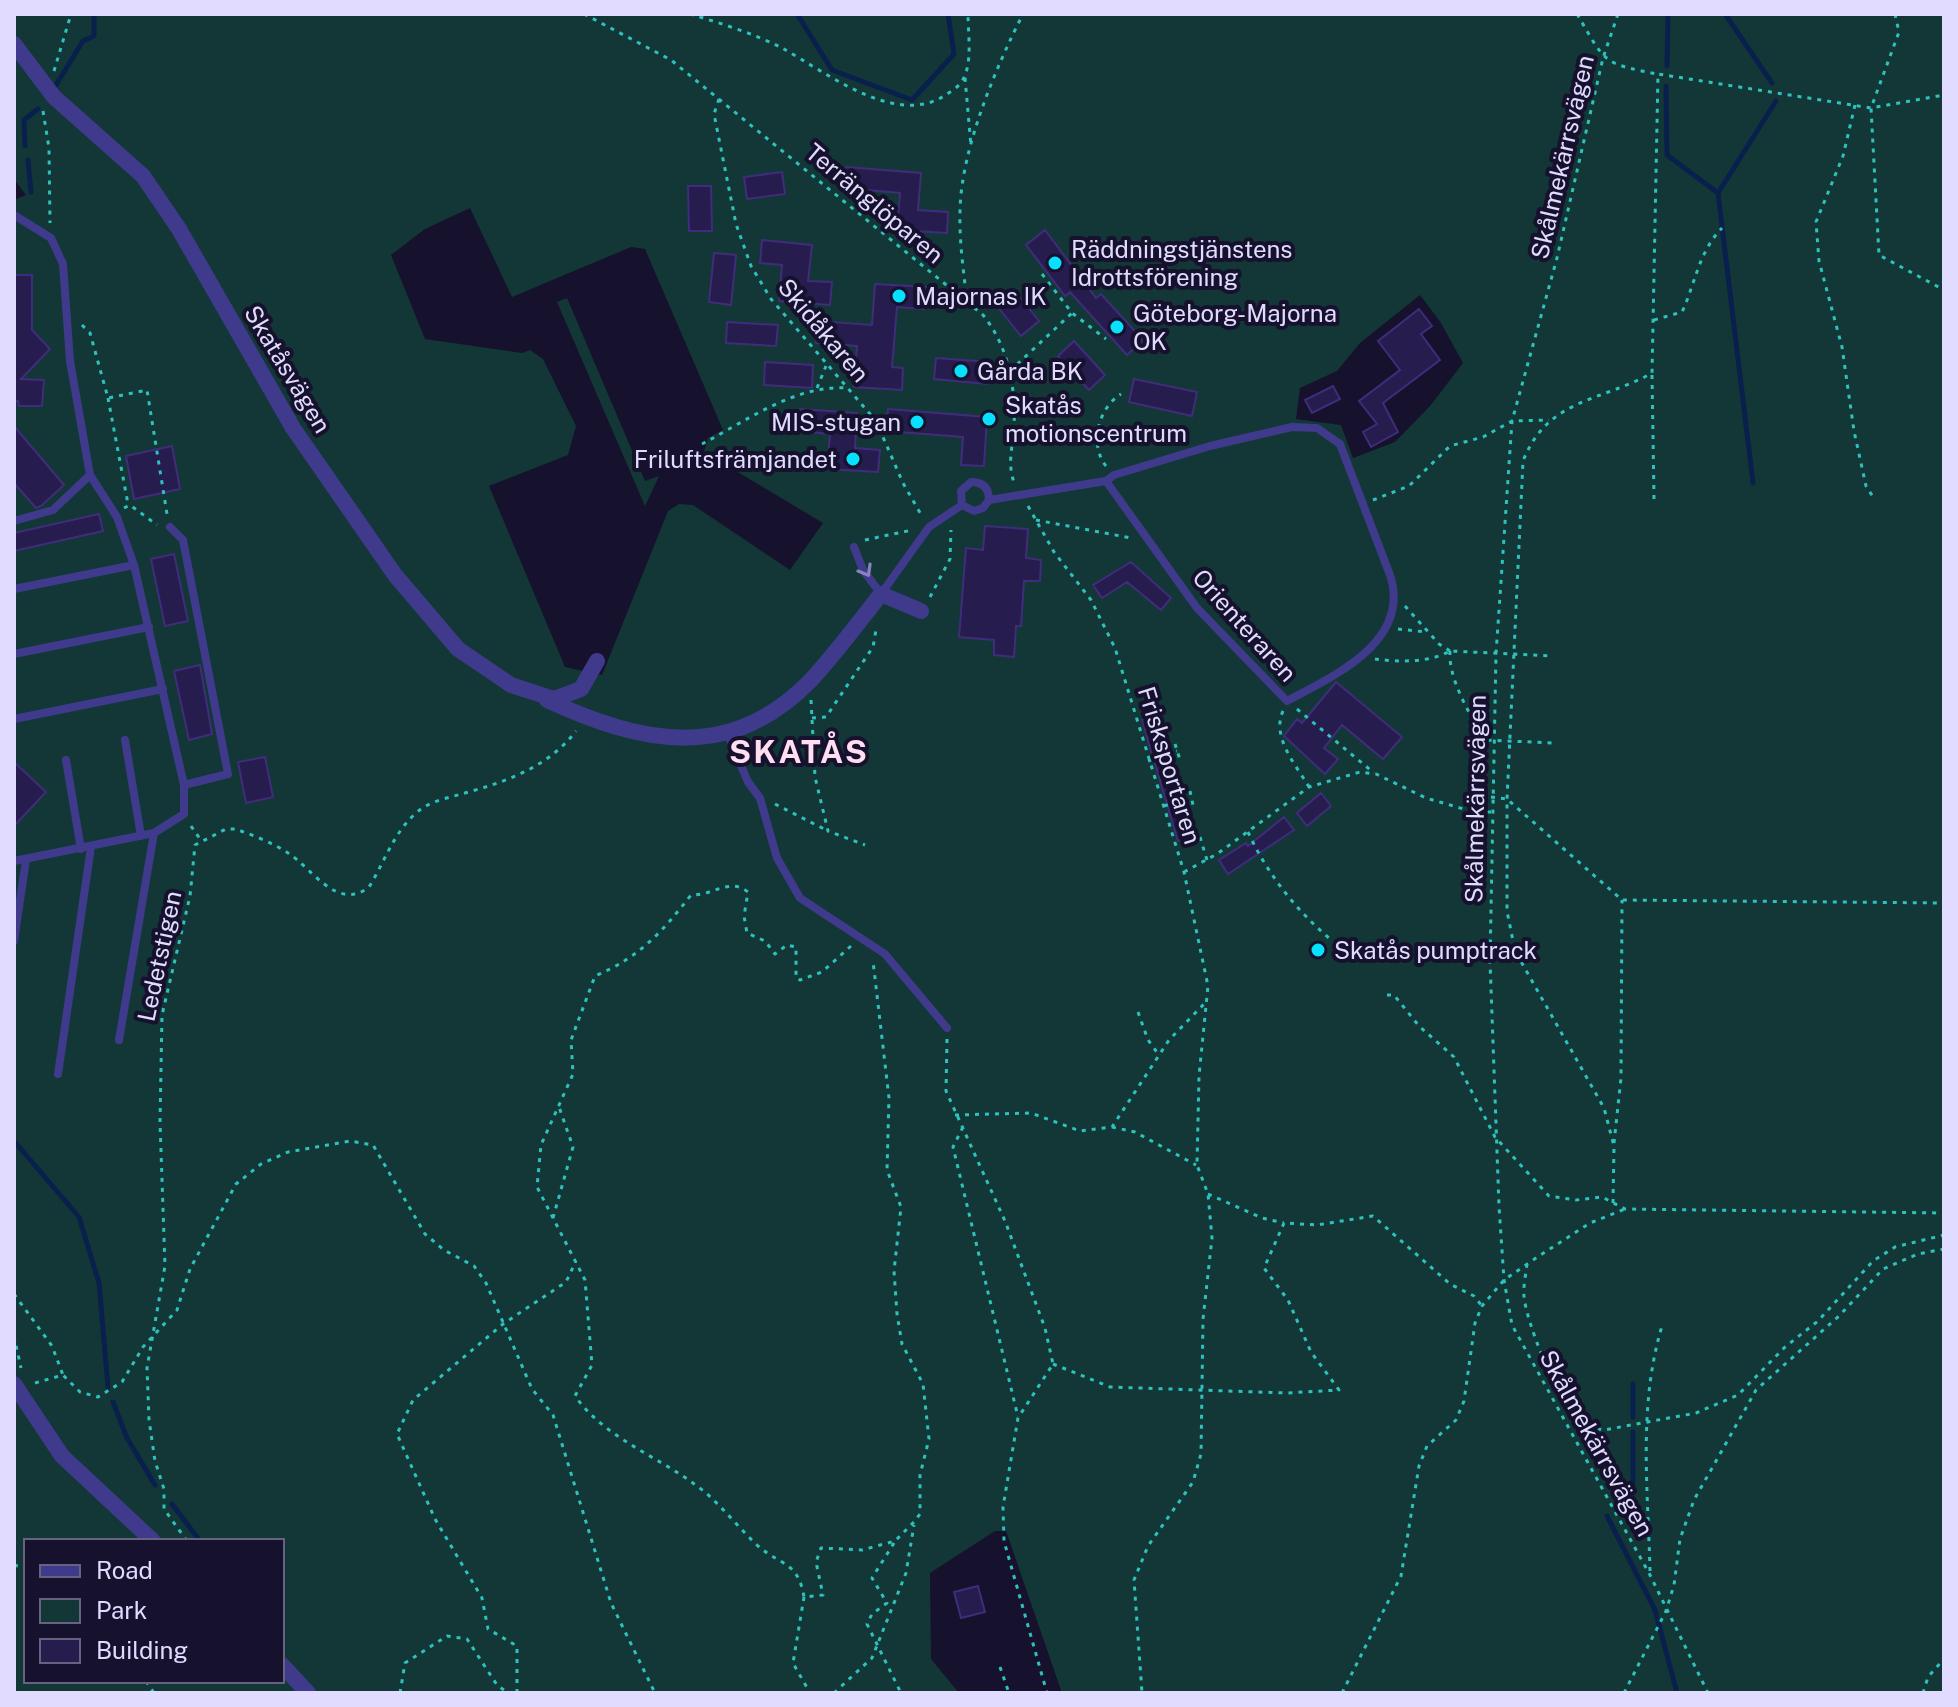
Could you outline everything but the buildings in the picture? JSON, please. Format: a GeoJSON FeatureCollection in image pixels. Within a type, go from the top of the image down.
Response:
{"type":"FeatureCollection","features":[{"type":"Feature","properties":{"kind":"street","name":"Skatåsvägen"},"geometry":{"type":"LineString","coordinates":[[14,44],[54,97],[143,176],[179,229],[293,428],[395,575],[471,661],[511,685],[615,729],[662,736],[728,735],[774,710],[810,681],[877,599]]}},
{"type":"Feature","properties":{"kind":"street"},"geometry":{"type":"LineString","coordinates":[[877,599],[921,611]]}},
{"type":"Feature","properties":{"kind":"street"},"geometry":{"type":"LineString","coordinates":[[542,697],[563,698],[581,689],[597,661]]}},
{"type":"Feature","properties":{"kind":"street"},"geometry":{"type":"LineString","coordinates":[[18,1383],[62,1456],[151,1539]]}},
{"type":"Feature","properties":{"kind":"street"},"geometry":{"type":"LineString","coordinates":[[284,1667],[308,1693]]}},
{"type":"Feature","properties":{"kind":"lane"},"geometry":{"type":"LineString","coordinates":[[14,215],[51,238],[63,264],[79,428],[90,475],[113,513],[134,565],[184,785],[184,814],[154,833],[14,861]]}},
{"type":"Feature","properties":{"kind":"lane"},"geometry":{"type":"LineString","coordinates":[[962,505],[974,511],[983,508],[989,500],[1023,497],[1110,478],[1210,446],[1307,426],[1324,430],[1340,444],[1394,590]]}},
{"type":"Feature","properties":{"kind":"lane"},"geometry":{"type":"LineString","coordinates":[[14,521],[53,510],[90,475]]}},
{"type":"Feature","properties":{"kind":"lane","name":"Orienteraren"},"geometry":{"type":"LineString","coordinates":[[1110,478],[1148,541],[1215,629],[1287,701],[1364,655],[1386,629],[1394,590]]}},
{"type":"Feature","properties":{"kind":"lane"},"geometry":{"type":"LineString","coordinates":[[962,505],[961,491],[971,482],[985,486],[989,500]]}},
{"type":"Feature","properties":{"kind":"lane"},"geometry":{"type":"LineString","coordinates":[[857,544],[863,570],[877,599],[929,527],[962,505]]}},
{"type":"Feature","properties":{"kind":"lane"},"geometry":{"type":"LineString","coordinates":[[170,527],[183,540],[228,774],[184,785]]}},
{"type":"Feature","properties":{"kind":"lane"},"geometry":{"type":"LineString","coordinates":[[14,589],[134,565]]}},
{"type":"Feature","properties":{"kind":"lane"},"geometry":{"type":"LineString","coordinates":[[14,654],[149,627]]}},
{"type":"Feature","properties":{"kind":"lane"},"geometry":{"type":"LineString","coordinates":[[14,719],[163,689]]}},
{"type":"Feature","properties":{"kind":"lane"},"geometry":{"type":"LineString","coordinates":[[728,735],[748,782],[760,798],[777,858],[800,898],[885,954],[947,1028]]}},
{"type":"Feature","properties":{"kind":"lane"},"geometry":{"type":"LineString","coordinates":[[125,740],[141,836]]}},
{"type":"Feature","properties":{"kind":"lane"},"geometry":{"type":"LineString","coordinates":[[66,760],[81,849]]}},
{"type":"Feature","properties":{"kind":"lane"},"geometry":{"type":"LineString","coordinates":[[119,1040],[154,833]]}},
{"type":"Feature","properties":{"kind":"lane"},"geometry":{"type":"LineString","coordinates":[[58,1074],[91,847]]}},
{"type":"Feature","properties":{"kind":"lane"},"geometry":{"type":"LineString","coordinates":[[14,941],[26,860]]}},
{"type":"Feature","properties":{"kind":"path"},"geometry":{"type":"LineString","coordinates":[[53,73],[71,14]]}},
{"type":"Feature","properties":{"kind":"path"},"geometry":{"type":"LineString","coordinates":[[690,14],[781,47],[822,74],[878,98],[909,106],[930,105],[954,90],[965,76]]}},
{"type":"Feature","properties":{"kind":"path"},"geometry":{"type":"LineString","coordinates":[[968,14],[965,76],[972,150]]}},
{"type":"Feature","properties":{"kind":"path"},"geometry":{"type":"LineString","coordinates":[[967,303],[960,210],[972,150],[995,73],[1023,14]]}},
{"type":"Feature","properties":{"kind":"path"},"geometry":{"type":"LineString","coordinates":[[1577,14],[1603,58],[1622,67],[1871,108],[1944,95]]}},
{"type":"Feature","properties":{"kind":"path","name":"Skålmekärrsvägen"},"geometry":{"type":"LineString","coordinates":[[1618,14],[1603,58],[1557,258],[1512,421],[1496,654],[1491,797],[1491,1068],[1504,1280],[1512,1325],[1650,1575],[1708,1693]]}},
{"type":"Feature","properties":{"kind":"path"},"geometry":{"type":"LineString","coordinates":[[1895,14],[1899,32],[1871,108],[1879,255],[1944,290]]}},
{"type":"Feature","properties":{"kind":"path","name":"Terränglöparen"},"geometry":{"type":"LineString","coordinates":[[586,15],[671,60],[967,303],[996,331],[1010,371],[1014,425],[1010,466],[1023,497]]}},
{"type":"Feature","properties":{"kind":"path"},"geometry":{"type":"LineString","coordinates":[[1654,499],[1652,373],[1658,74]]}},
{"type":"Feature","properties":{"kind":"path","name":"Skidåkaren"},"geometry":{"type":"LineString","coordinates":[[719,99],[714,114],[742,245],[771,299],[876,421],[903,483],[929,527]]}},
{"type":"Feature","properties":{"kind":"path"},"geometry":{"type":"LineString","coordinates":[[1855,105],[1843,156],[1816,222],[1819,261],[1842,347],[1854,431],[1866,486],[1873,497]]}},
{"type":"Feature","properties":{"kind":"path"},"geometry":{"type":"LineString","coordinates":[[44,115],[49,148],[51,238]]}},
{"type":"Feature","properties":{"kind":"path"},"geometry":{"type":"LineString","coordinates":[[1654,320],[1682,312],[1693,288],[1696,266],[1722,228]]}},
{"type":"Feature","properties":{"kind":"path"},"geometry":{"type":"LineString","coordinates":[[1042,274],[1072,313],[1106,339]]}},
{"type":"Feature","properties":{"kind":"path"},"geometry":{"type":"LineString","coordinates":[[1010,371],[1072,313]]}},
{"type":"Feature","properties":{"kind":"path"},"geometry":{"type":"LineString","coordinates":[[67,323],[81,324],[90,333],[108,398],[128,506],[162,529],[170,527],[147,390],[108,398]]}},
{"type":"Feature","properties":{"kind":"path"},"geometry":{"type":"LineString","coordinates":[[817,388],[826,366]]}},
{"type":"Feature","properties":{"kind":"path"},"geometry":{"type":"LineString","coordinates":[[1614,1146],[1604,1108],[1515,951],[1507,911],[1512,656],[1523,461],[1532,437],[1566,408],[1652,373]]}},
{"type":"Feature","properties":{"kind":"path"},"geometry":{"type":"LineString","coordinates":[[702,444],[765,409],[817,388],[849,388]]}},
{"type":"Feature","properties":{"kind":"path"},"geometry":{"type":"LineString","coordinates":[[1110,478],[1099,457],[1098,428],[1105,408],[1121,394]]}},
{"type":"Feature","properties":{"kind":"path"},"geometry":{"type":"LineString","coordinates":[[1362,504],[1409,486],[1450,446],[1483,437],[1512,421],[1550,419]]}},
{"type":"Feature","properties":{"kind":"path","name":"Frisksportaren"},"geometry":{"type":"LineString","coordinates":[[1023,497],[1105,626],[1184,872],[1207,860],[1309,787],[1360,772],[1376,774]]}},
{"type":"Feature","properties":{"kind":"path"},"geometry":{"type":"LineString","coordinates":[[113,513],[128,506]]}},
{"type":"Feature","properties":{"kind":"path"},"geometry":{"type":"LineString","coordinates":[[940,581],[950,559],[949,514]]}},
{"type":"Feature","properties":{"kind":"path"},"geometry":{"type":"LineString","coordinates":[[1036,520],[1148,541]]}},
{"type":"Feature","properties":{"kind":"path"},"geometry":{"type":"LineString","coordinates":[[857,544],[929,527]]}},
{"type":"Feature","properties":{"kind":"path"},"geometry":{"type":"LineString","coordinates":[[1394,590],[1428,632],[1450,651]]}},
{"type":"Feature","properties":{"kind":"path"},"geometry":{"type":"LineString","coordinates":[[812,718],[826,717],[873,647],[877,599]]}},
{"type":"Feature","properties":{"kind":"path"},"geometry":{"type":"LineString","coordinates":[[1386,629],[1428,632]]}},
{"type":"Feature","properties":{"kind":"path"},"geometry":{"type":"LineString","coordinates":[[1364,655],[1401,661],[1440,657],[1450,651],[1553,656]]}},
{"type":"Feature","properties":{"kind":"path"},"geometry":{"type":"LineString","coordinates":[[1450,651],[1449,661],[1468,711],[1484,740],[1554,743]]}},
{"type":"Feature","properties":{"kind":"path"},"geometry":{"type":"LineString","coordinates":[[810,681],[818,796],[828,831]]}},
{"type":"Feature","properties":{"kind":"path"},"geometry":{"type":"LineString","coordinates":[[1309,787],[1284,745],[1279,730],[1287,701],[1376,774],[1426,798],[1474,812],[1491,812]]}},
{"type":"Feature","properties":{"kind":"path"},"geometry":{"type":"LineString","coordinates":[[184,814],[200,839],[235,829],[288,853],[312,876],[339,893],[363,892],[403,827],[416,812],[431,803],[520,777],[563,746],[580,726]]}},
{"type":"Feature","properties":{"kind":"path"},"geometry":{"type":"LineString","coordinates":[[1175,744],[1181,763]]}},
{"type":"Feature","properties":{"kind":"path"},"geometry":{"type":"LineString","coordinates":[[1148,761],[1177,751]]}},
{"type":"Feature","properties":{"kind":"path"},"geometry":{"type":"LineString","coordinates":[[1190,791],[1193,805]]}},
{"type":"Feature","properties":{"kind":"path"},"geometry":{"type":"LineString","coordinates":[[1163,806],[1191,797]]}},
{"type":"Feature","properties":{"kind":"path"},"geometry":{"type":"LineString","coordinates":[[1491,797],[1507,799],[1622,900],[1944,903]]}},
{"type":"Feature","properties":{"kind":"path"},"geometry":{"type":"LineString","coordinates":[[760,798],[865,845]]}},
{"type":"Feature","properties":{"kind":"path"},"geometry":{"type":"LineString","coordinates":[[1248,832],[1261,862],[1328,941],[1360,961]]}},
{"type":"Feature","properties":{"kind":"path"},"geometry":{"type":"LineString","coordinates":[[1200,837],[1207,860]]}},
{"type":"Feature","properties":{"kind":"path","name":"Ledetstigen"},"geometry":{"type":"LineString","coordinates":[[186,1539],[164,1509],[164,1489],[155,1461],[149,1420],[151,1337],[165,1266],[160,1122],[162,1015],[190,896],[195,845],[200,839]]}},
{"type":"Feature","properties":{"kind":"path"},"geometry":{"type":"LineString","coordinates":[[1142,1693],[1134,1580],[1148,1546],[1193,1482],[1201,1454],[1203,1319],[1212,1238],[1208,1194],[1197,1165],[1204,1004],[1208,986],[1184,872]]}},
{"type":"Feature","properties":{"kind":"path"},"geometry":{"type":"LineString","coordinates":[[810,1693],[793,1663],[801,1635],[804,1597],[801,1580],[792,1567],[761,1549],[706,1493],[658,1459],[631,1447],[618,1433],[588,1414],[575,1396],[592,1365],[585,1280],[537,1187],[541,1145],[573,1074],[571,1040],[595,976],[625,963],[660,935],[674,911],[691,895],[708,896],[728,885],[741,886],[748,892],[744,916],[747,933],[765,941],[775,954],[787,945],[796,947],[796,978],[800,980],[822,972],[861,939]]}},
{"type":"Feature","properties":{"kind":"path"},"geometry":{"type":"LineString","coordinates":[[1613,1203],[1614,1146],[1621,1078],[1622,900]]}},
{"type":"Feature","properties":{"kind":"path"},"geometry":{"type":"LineString","coordinates":[[873,946],[875,995],[880,1012],[889,1098],[887,1170],[901,1207],[894,1271],[897,1314],[902,1344],[923,1384],[929,1424],[920,1475],[920,1514],[895,1541],[872,1578],[887,1603],[872,1614],[867,1624],[876,1649],[901,1693]]}},
{"type":"Feature","properties":{"kind":"path"},"geometry":{"type":"LineString","coordinates":[[1387,995],[1394,995],[1419,1026],[1454,1057],[1495,1137],[1549,1196],[1576,1200],[1602,1197],[1625,1209]]}},
{"type":"Feature","properties":{"kind":"path"},"geometry":{"type":"LineString","coordinates":[[1112,1127],[1169,1040],[1204,1004]]}},
{"type":"Feature","properties":{"kind":"path"},"geometry":{"type":"LineString","coordinates":[[1138,1012],[1148,1040],[1159,1055]]}},
{"type":"Feature","properties":{"kind":"path"},"geometry":{"type":"LineString","coordinates":[[947,1028],[946,1091],[1005,1221],[1045,1328],[1053,1364],[1018,1418]]}},
{"type":"Feature","properties":{"kind":"path"},"geometry":{"type":"LineString","coordinates":[[553,1218],[573,1147],[559,1107]]}},
{"type":"Feature","properties":{"kind":"path"},"geometry":{"type":"LineString","coordinates":[[955,1115],[1031,1113],[1080,1131],[1112,1127],[1135,1132],[1197,1165]]}},
{"type":"Feature","properties":{"kind":"path"},"geometry":{"type":"LineString","coordinates":[[963,1127],[953,1147],[1018,1418],[1003,1507],[1004,1541],[1047,1693]]}},
{"type":"Feature","properties":{"kind":"path"},"geometry":{"type":"LineString","coordinates":[[14,1294],[52,1346],[63,1375],[80,1392],[98,1397],[122,1382],[151,1337],[177,1310],[190,1269],[236,1184],[261,1164],[288,1152],[350,1141],[373,1145],[425,1234],[444,1250],[474,1266],[486,1283],[532,1389],[553,1415],[611,1603],[655,1693]]}},
{"type":"Feature","properties":{"kind":"path"},"geometry":{"type":"LineString","coordinates":[[1208,1194],[1262,1218],[1284,1223],[1317,1225],[1373,1216],[1450,1284],[1474,1296],[1482,1306]]}},
{"type":"Feature","properties":{"kind":"path"},"geometry":{"type":"LineString","coordinates":[[1342,1693],[1401,1576],[1419,1466],[1427,1446],[1456,1420],[1464,1401],[1475,1323],[1482,1306],[1504,1280],[1590,1223],[1625,1209],[1944,1213]]}},
{"type":"Feature","properties":{"kind":"path"},"geometry":{"type":"LineString","coordinates":[[1053,1364],[1110,1387],[1287,1393],[1339,1390],[1311,1352],[1288,1300],[1264,1268],[1284,1223]]}},
{"type":"Feature","properties":{"kind":"path"},"geometry":{"type":"LineString","coordinates":[[1527,1264],[1523,1294],[1529,1324],[1572,1414],[1592,1427],[1604,1430],[1646,1425],[1696,1413],[1738,1395],[1785,1347],[1818,1321],[1873,1261],[1895,1247],[1944,1235]]}},
{"type":"Feature","properties":{"kind":"path"},"geometry":{"type":"LineString","coordinates":[[1624,1693],[1666,1611],[1680,1539],[1694,1500],[1756,1390],[1839,1316],[1883,1269],[1918,1254],[1944,1249]]}},
{"type":"Feature","properties":{"kind":"path"},"geometry":{"type":"LineString","coordinates":[[517,1693],[517,1646],[488,1629],[482,1598],[435,1519],[397,1434],[413,1400],[503,1324],[566,1282],[576,1261]]}},
{"type":"Feature","properties":{"kind":"path"},"geometry":{"type":"LineString","coordinates":[[1650,1575],[1646,1425],[1650,1364],[1662,1326]]}},
{"type":"Feature","properties":{"kind":"path"},"geometry":{"type":"LineString","coordinates":[[14,1336],[18,1383],[63,1375]]}},
{"type":"Feature","properties":{"kind":"path"},"geometry":{"type":"LineString","coordinates":[[834,1693],[872,1658],[906,1573],[914,1522]]}},
{"type":"Feature","properties":{"kind":"path"},"geometry":{"type":"LineString","coordinates":[[804,1597],[823,1595],[816,1562],[821,1548],[862,1550],[895,1541]]}},
{"type":"Feature","properties":{"kind":"path"},"geometry":{"type":"LineString","coordinates":[[400,1693],[405,1663],[447,1636],[467,1639],[497,1685],[508,1693]]}},
{"type":"Feature","properties":{"kind":"path"},"geometry":{"type":"LineString","coordinates":[[1923,1693],[1928,1677],[1944,1659]]}},
{"type":"Feature","properties":{"kind":"path"},"geometry":{"type":"LineString","coordinates":[[1000,1667],[1009,1693]]}},
{"type":"Feature","properties":{"kind":"green space"},"geometry":{"type":"Polygon","coordinates":[[[14,14],[1944,14],[1944,1693],[1062,1693],[1006,1531],[995,1531],[930,1573],[931,1659],[959,1693],[14,1693],[14,200],[26,195],[14,179],[14,14]],[[470,208],[425,229],[391,255],[425,339],[522,353],[530,350],[543,359],[576,426],[568,455],[489,486],[565,667],[602,675],[668,511],[679,504],[693,505],[790,570],[823,523],[704,452],[708,438],[723,430],[645,249],[631,247],[512,297],[470,208]],[[1420,295],[1360,343],[1337,371],[1300,388],[1296,419],[1341,425],[1353,458],[1395,442],[1430,406],[1463,363],[1441,323],[1420,295]]]}},
{"type":"Feature","properties":{"kind":"green space"},"geometry":{"type":"Polygon","coordinates":[[[567,298],[645,481],[659,476],[645,506],[557,302],[567,298]]]}},
{"type":"Feature","properties":{"kind":"waterway"},"geometry":{"type":"LineString","coordinates":[[56,85],[83,41],[94,36],[94,14]]}},
{"type":"Feature","properties":{"kind":"waterway"},"geometry":{"type":"LineString","coordinates":[[797,14],[832,70],[912,100],[954,54],[948,14]]}},
{"type":"Feature","properties":{"kind":"waterway"},"geometry":{"type":"LineString","coordinates":[[1667,66],[1668,14]]}},
{"type":"Feature","properties":{"kind":"waterway"},"geometry":{"type":"LineString","coordinates":[[1725,14],[1772,83]]}},
{"type":"Feature","properties":{"kind":"waterway"},"geometry":{"type":"LineString","coordinates":[[1666,86],[1667,155],[1718,193]]}},
{"type":"Feature","properties":{"kind":"waterway"},"geometry":{"type":"LineString","coordinates":[[1753,483],[1718,193],[1776,101]]}},
{"type":"Feature","properties":{"kind":"waterway"},"geometry":{"type":"LineString","coordinates":[[25,146],[24,120],[38,109]]}},
{"type":"Feature","properties":{"kind":"waterway"},"geometry":{"type":"LineString","coordinates":[[28,160],[31,192]]}},
{"type":"Feature","properties":{"kind":"waterway"},"geometry":{"type":"LineString","coordinates":[[14,1141],[79,1217],[99,1283],[108,1387]]}},
{"type":"Feature","properties":{"kind":"waterway"},"geometry":{"type":"LineString","coordinates":[[1633,1384],[1633,1417]]}},
{"type":"Feature","properties":{"kind":"waterway"},"geometry":{"type":"LineString","coordinates":[[113,1402],[127,1438],[155,1485]]}},
{"type":"Feature","properties":{"kind":"waterway"},"geometry":{"type":"LineString","coordinates":[[1623,1501],[1633,1485],[1633,1432]]}},
{"type":"Feature","properties":{"kind":"waterway"},"geometry":{"type":"LineString","coordinates":[[172,1504],[198,1539]]}},
{"type":"Feature","properties":{"kind":"waterway"},"geometry":{"type":"LineString","coordinates":[[1607,1516],[1655,1610],[1677,1693]]}},
{"type":"Feature","properties":{"kind":"place","name":"Räddningstjänstens Idrottsförening"},"geometry":{"type":"Point","coordinates":[1055,263]}},
{"type":"Feature","properties":{"kind":"place","name":"Majornas IK"},"geometry":{"type":"Point","coordinates":[899,296]}},
{"type":"Feature","properties":{"kind":"place","name":"Göteborg-Majorna OK"},"geometry":{"type":"Point","coordinates":[1117,327]}},
{"type":"Feature","properties":{"kind":"place","name":"Gårda BK"},"geometry":{"type":"Point","coordinates":[961,371]}},
{"type":"Feature","properties":{"kind":"place","name":"Skatås motionscentrum"},"geometry":{"type":"Point","coordinates":[989,419]}},
{"type":"Feature","properties":{"kind":"place","name":"MIS-stugan"},"geometry":{"type":"Point","coordinates":[917,422]}},
{"type":"Feature","properties":{"kind":"place","name":"Friluftsfrämjandet"},"geometry":{"type":"Point","coordinates":[853,459]}},
{"type":"Feature","properties":{"kind":"place","name":"Skatås pumptrack"},"geometry":{"type":"Point","coordinates":[1318,950]}},
{"type":"Feature","properties":{"kind":"district","name":"SKATÅS"},"geometry":{"type":"Point","coordinates":[799,751]}}]}
